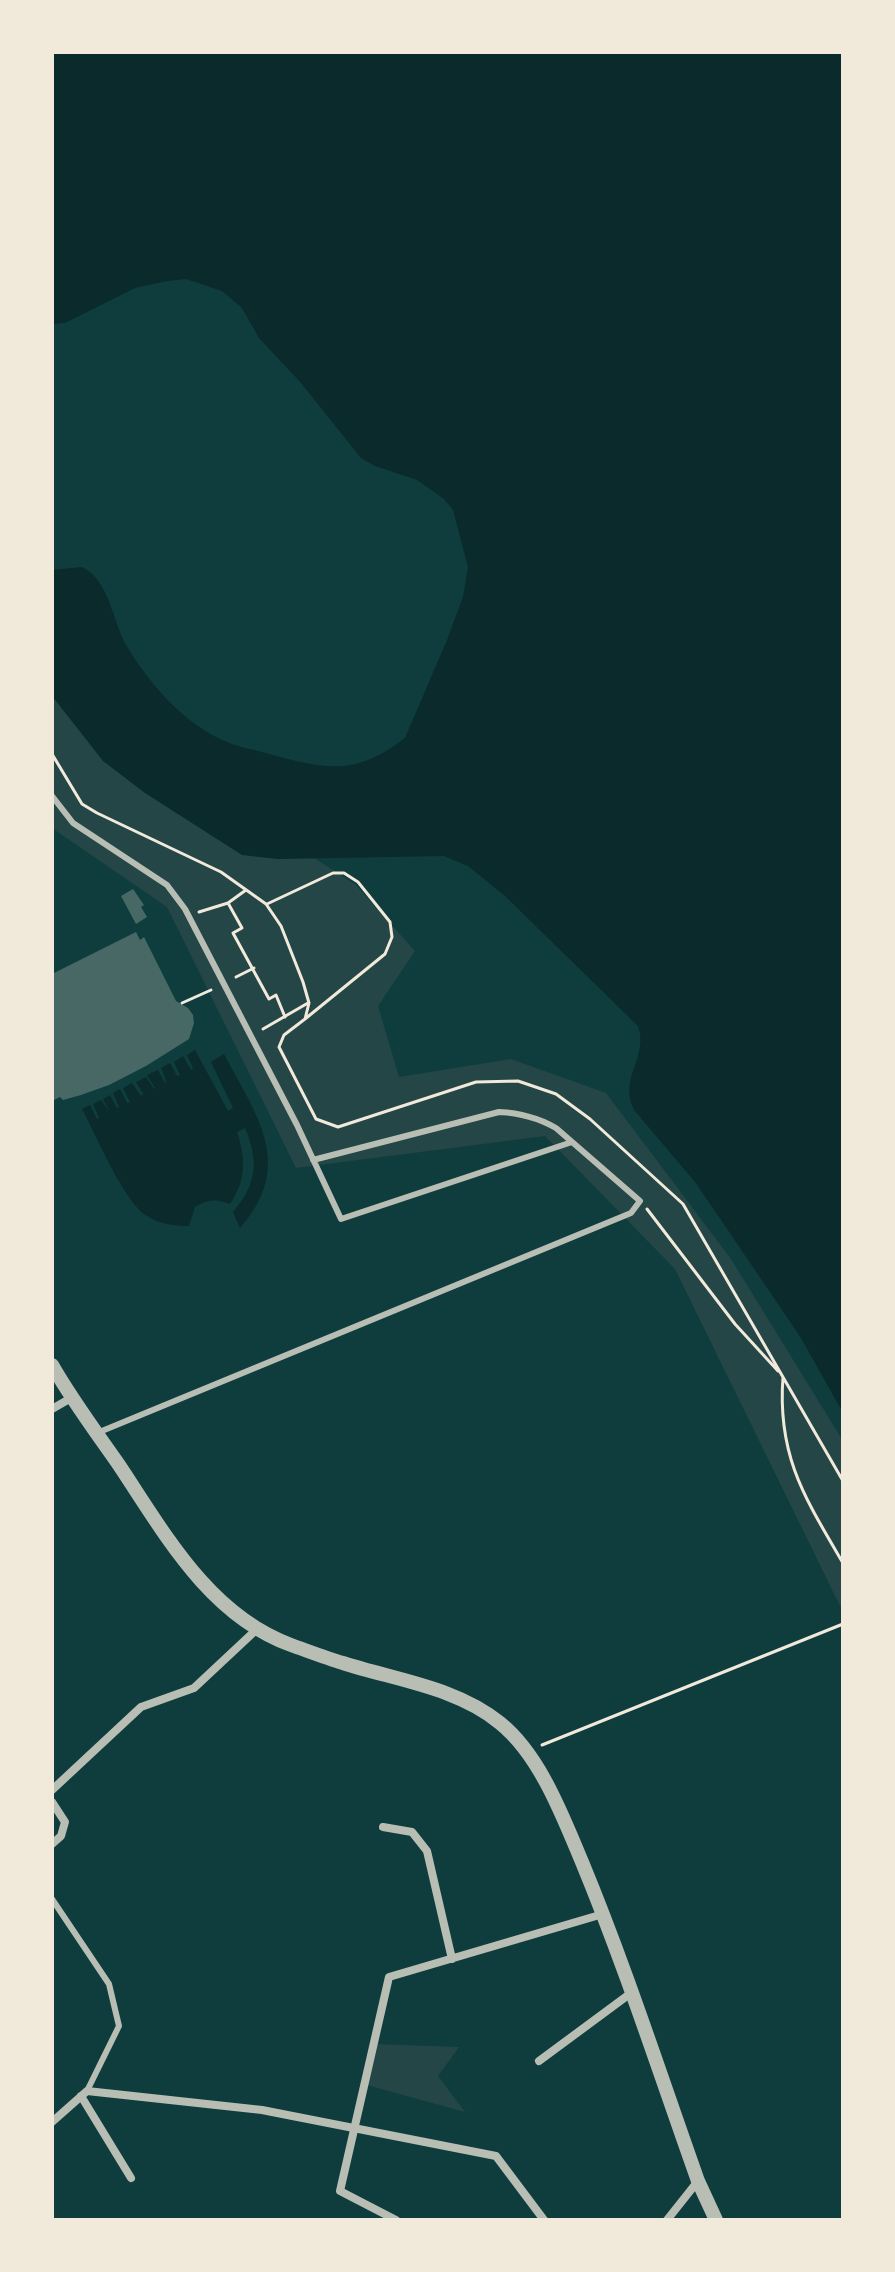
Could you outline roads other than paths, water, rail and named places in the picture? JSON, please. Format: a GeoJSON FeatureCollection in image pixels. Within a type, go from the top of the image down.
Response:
{"type":"FeatureCollection","features":[{"type":"Feature","properties":{"kind":"street"},"geometry":{"type":"LineString","coordinates":[[52,1365],[71,1398],[187,1567],[256,1630],[343,1663],[426,1686],[472,1704],[502,1724],[525,1752],[553,1793],[603,1914],[698,2181],[716,2220]]}},
{"type":"Feature","properties":{"kind":"street"},"geometry":{"type":"LineString","coordinates":[[52,1409],[71,1398]]}},
{"type":"Feature","properties":{"kind":"street"},"geometry":{"type":"LineString","coordinates":[[52,1790],[141,1707],[194,1688],[256,1630]]}},
{"type":"Feature","properties":{"kind":"street"},"geometry":{"type":"LineString","coordinates":[[52,1802],[65,1822],[61,1836],[52,1844]]}},
{"type":"Feature","properties":{"kind":"street"},"geometry":{"type":"LineString","coordinates":[[383,1827],[412,1832],[427,1851],[452,1959]]}},
{"type":"Feature","properties":{"kind":"street"},"geometry":{"type":"LineString","coordinates":[[396,2220],[340,2191],[389,1977],[603,1914]]}},
{"type":"Feature","properties":{"kind":"street"},"geometry":{"type":"LineString","coordinates":[[539,2061],[631,1993]]}},
{"type":"Feature","properties":{"kind":"street"},"geometry":{"type":"LineString","coordinates":[[52,2122],[84,2094],[262,2110],[496,2156],[544,2220]]}},
{"type":"Feature","properties":{"kind":"street"},"geometry":{"type":"LineString","coordinates":[[84,2094],[131,2178]]}},
{"type":"Feature","properties":{"kind":"street"},"geometry":{"type":"LineString","coordinates":[[667,2220],[698,2181]]}},
{"type":"Feature","properties":{"kind":"lane"},"geometry":{"type":"LineString","coordinates":[[52,796],[73,823],[167,885],[185,909],[341,1219],[572,1142]]}},
{"type":"Feature","properties":{"kind":"lane"},"geometry":{"type":"LineString","coordinates":[[97,1433],[631,1213],[640,1201],[541,1119],[518,1113],[499,1112],[313,1160]]}},
{"type":"Feature","properties":{"kind":"lane"},"geometry":{"type":"LineString","coordinates":[[52,1899],[109,1984],[119,2026],[84,2094]]}}]}
